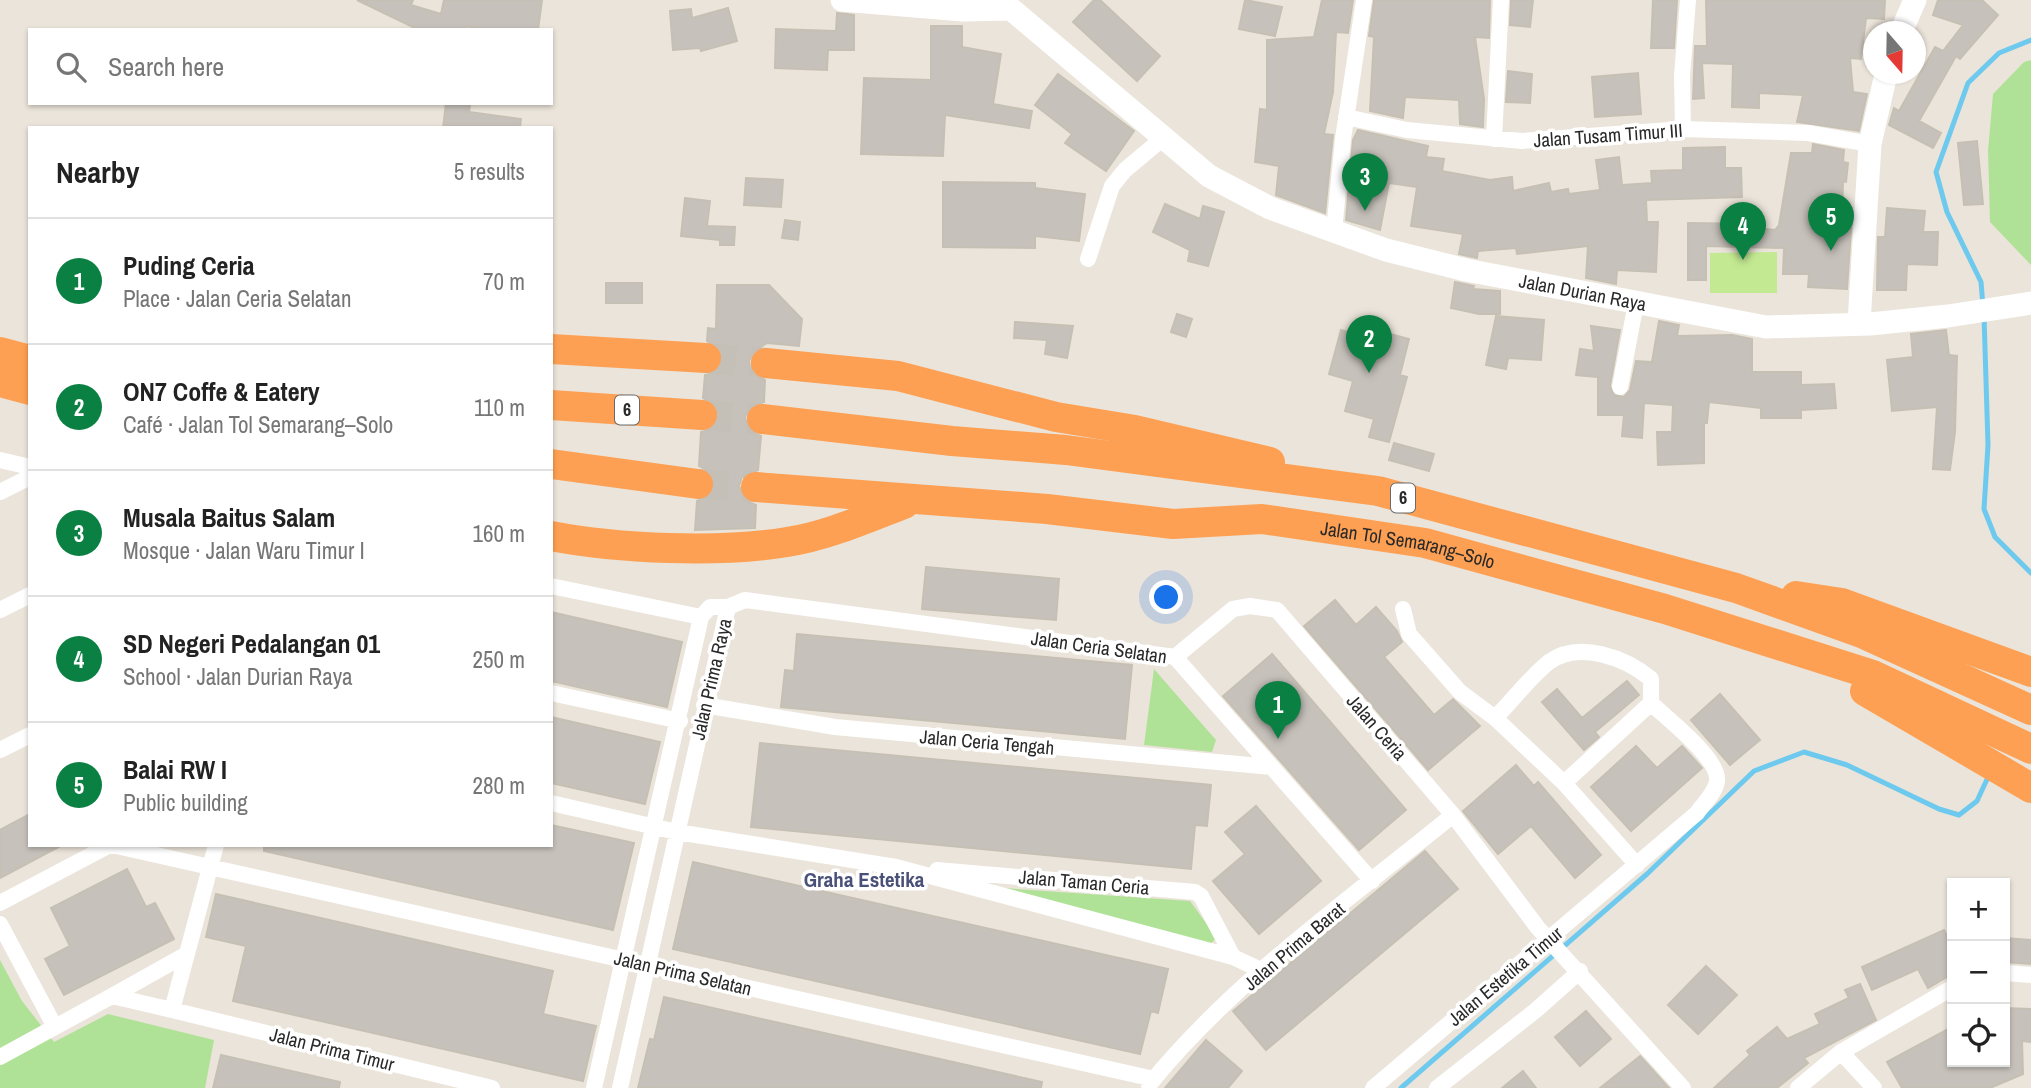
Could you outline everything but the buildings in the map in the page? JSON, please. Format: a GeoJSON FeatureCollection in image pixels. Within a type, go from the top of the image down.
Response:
{"type":"FeatureCollection","features":[{"type":"Feature","properties":{"kind":"highway"},"geometry":{"type":"LineString","coordinates":[[553,349],[706,358]]}},
{"type":"Feature","properties":{"kind":"highway"},"geometry":{"type":"LineString","coordinates":[[0,352],[28,359]]}},
{"type":"Feature","properties":{"kind":"highway"},"geometry":{"type":"LineString","coordinates":[[766,363],[898,376],[1056,417],[1135,430],[1378,491]]}},
{"type":"Feature","properties":{"kind":"highway"},"geometry":{"type":"LineString","coordinates":[[0,382],[28,389]]}},
{"type":"Feature","properties":{"kind":"highway","name":"6"},"geometry":{"type":"LineString","coordinates":[[553,405],[702,415]]}},
{"type":"Feature","properties":{"kind":"highway","name":"Jalan Tol Semarang–Solo"},"geometry":{"type":"LineString","coordinates":[[762,419],[952,441],[1066,450],[1378,491],[1736,588],[1864,634],[2023,706]]}},
{"type":"Feature","properties":{"kind":"highway"},"geometry":{"type":"LineString","coordinates":[[553,464],[698,484]]}},
{"type":"Feature","properties":{"kind":"highway","name":"Jalan Tol Semarang–Solo"},"geometry":{"type":"LineString","coordinates":[[756,487],[1047,509],[1173,524],[1262,519],[1424,543],[1665,609],[1873,676],[2018,743]]}},
{"type":"Feature","properties":{"kind":"highway"},"geometry":{"type":"LineString","coordinates":[[553,536],[584,542],[705,547],[787,542],[915,500]]}},
{"type":"Feature","properties":{"kind":"highway"},"geometry":{"type":"LineString","coordinates":[[1736,588],[1842,603],[2025,669]]}},
{"type":"Feature","properties":{"kind":"highway"},"geometry":{"type":"LineString","coordinates":[[1798,652],[2031,788]]}},
{"type":"Feature","properties":{"kind":"main road"},"geometry":{"type":"LineString","coordinates":[[842,0],[963,10],[1009,4]]}},
{"type":"Feature","properties":{"kind":"main road"},"geometry":{"type":"LineString","coordinates":[[1906,21],[1915,0]]}},
{"type":"Feature","properties":{"kind":"main road","name":"Jalan Durian Raya"},"geometry":{"type":"LineString","coordinates":[[1009,4],[1162,139],[1221,183],[1270,208],[1386,250],[1466,270],[1766,327],[1859,323],[1968,313],[2021,304]]}},
{"type":"Feature","properties":{"kind":"main road"},"geometry":{"type":"LineString","coordinates":[[1859,323],[1870,144],[1884,84]]}},
{"type":"Feature","properties":{"kind":"street"},"geometry":{"type":"LineString","coordinates":[[1334,231],[1346,117],[1364,0]]}},
{"type":"Feature","properties":{"kind":"street"},"geometry":{"type":"LineString","coordinates":[[1494,139],[1501,0]]}},
{"type":"Feature","properties":{"kind":"street"},"geometry":{"type":"LineString","coordinates":[[1683,129],[1682,76],[1688,0]]}},
{"type":"Feature","properties":{"kind":"street","name":"Jalan Tusam Timur III"},"geometry":{"type":"LineString","coordinates":[[1346,117],[1407,130],[1522,141],[1683,129],[1796,132],[1870,144]]}},
{"type":"Feature","properties":{"kind":"street"},"geometry":{"type":"LineString","coordinates":[[1088,260],[1112,186],[1125,170],[1162,139]]}},
{"type":"Feature","properties":{"kind":"street"},"geometry":{"type":"LineString","coordinates":[[1620,387],[1636,303]]}},
{"type":"Feature","properties":{"kind":"street"},"geometry":{"type":"LineString","coordinates":[[0,460],[28,467]]}},
{"type":"Feature","properties":{"kind":"street"},"geometry":{"type":"LineString","coordinates":[[0,492],[28,478]]}},
{"type":"Feature","properties":{"kind":"street"},"geometry":{"type":"LineString","coordinates":[[553,586],[701,617]]}},
{"type":"Feature","properties":{"kind":"street"},"geometry":{"type":"LineString","coordinates":[[0,610],[28,595]]}},
{"type":"Feature","properties":{"kind":"street","name":"Jalan Ceria Selatan"},"geometry":{"type":"LineString","coordinates":[[728,607],[745,600],[1175,657],[1372,881]]}},
{"type":"Feature","properties":{"kind":"street","name":"Jalan Ceria"},"geometry":{"type":"LineString","coordinates":[[1175,657],[1233,609],[1250,606],[1277,610],[1453,815],[1551,941],[1683,1088]]}},
{"type":"Feature","properties":{"kind":"street","name":"Jalan Prima Raya"},"geometry":{"type":"LineString","coordinates":[[594,1088],[680,722],[701,617],[710,607],[728,607],[645,965],[620,1088]]}},
{"type":"Feature","properties":{"kind":"street"},"geometry":{"type":"LineString","coordinates":[[1403,609],[1409,634],[1460,692],[1495,718],[1564,783],[1637,864]]}},
{"type":"Feature","properties":{"kind":"street","name":"Jalan Estetika Timur"},"geometry":{"type":"LineString","coordinates":[[1373,1088],[1551,941],[1696,813],[1717,785],[1717,771],[1708,758],[1651,703],[1652,683],[1648,676],[1609,655],[1581,652],[1551,661],[1495,718]]}},
{"type":"Feature","properties":{"kind":"street"},"geometry":{"type":"LineString","coordinates":[[553,693],[680,722]]}},
{"type":"Feature","properties":{"kind":"street"},"geometry":{"type":"LineString","coordinates":[[1564,783],[1651,703]]}},
{"type":"Feature","properties":{"kind":"street","name":"Jalan Ceria Tengah"},"geometry":{"type":"LineString","coordinates":[[704,705],[835,727],[1272,767]]}},
{"type":"Feature","properties":{"kind":"street"},"geometry":{"type":"LineString","coordinates":[[0,750],[28,735]]}},
{"type":"Feature","properties":{"kind":"street","name":"Jalan Taman Ceria"},"geometry":{"type":"LineString","coordinates":[[553,803],[655,828],[896,867],[1195,892],[1202,896],[1233,957]]}},
{"type":"Feature","properties":{"kind":"street","name":"Jalan Prima Barat"},"geometry":{"type":"LineString","coordinates":[[1151,1083],[1181,1045],[1263,971],[1453,815]]}},
{"type":"Feature","properties":{"kind":"street"},"geometry":{"type":"LineString","coordinates":[[0,903],[107,847]]}},
{"type":"Feature","properties":{"kind":"street"},"geometry":{"type":"LineString","coordinates":[[121,847],[211,866]]}},
{"type":"Feature","properties":{"kind":"street"},"geometry":{"type":"LineString","coordinates":[[172,1010],[216,847]]}},
{"type":"Feature","properties":{"kind":"street","name":"Jalan Prima Selatan"},"geometry":{"type":"LineString","coordinates":[[211,866],[1151,1083]]}},
{"type":"Feature","properties":{"kind":"street","name":"Jalan Taman Ceria"},"geometry":{"type":"LineString","coordinates":[[896,867],[1233,957],[1263,971]]}},
{"type":"Feature","properties":{"kind":"street"},"geometry":{"type":"LineString","coordinates":[[0,924],[55,1027]]}},
{"type":"Feature","properties":{"kind":"street"},"geometry":{"type":"LineString","coordinates":[[0,1057],[187,954]]}},
{"type":"Feature","properties":{"kind":"street"},"geometry":{"type":"LineString","coordinates":[[1437,1088],[1535,1011],[1576,968]]}},
{"type":"Feature","properties":{"kind":"street"},"geometry":{"type":"LineString","coordinates":[[2010,973],[2031,975]]}},
{"type":"Feature","properties":{"kind":"street"},"geometry":{"type":"LineString","coordinates":[[1798,1088],[1841,1052],[1947,991]]}},
{"type":"Feature","properties":{"kind":"street","name":"Jalan Prima Timur"},"geometry":{"type":"LineString","coordinates":[[112,996],[492,1088]]}},
{"type":"Feature","properties":{"kind":"street"},"geometry":{"type":"LineString","coordinates":[[1841,1052],[1874,1088]]}},
{"type":"Feature","properties":{"kind":"green space"},"geometry":{"type":"Polygon","coordinates":[[[2031,60],[2031,265],[1990,222],[1988,151],[1993,94],[2024,62],[2031,60]]]}},
{"type":"Feature","properties":{"kind":"green space"},"geometry":{"type":"Polygon","coordinates":[[[1777,252],[1777,293],[1710,293],[1710,253],[1777,252]]]}},
{"type":"Feature","properties":{"kind":"green space"},"geometry":{"type":"Polygon","coordinates":[[[1154,669],[1216,740],[1212,752],[1144,745],[1154,669]]]}},
{"type":"Feature","properties":{"kind":"green space"},"geometry":{"type":"Polygon","coordinates":[[[974,886],[1190,901],[1217,938],[1210,944],[974,886]]]}},
{"type":"Feature","properties":{"kind":"green space"},"geometry":{"type":"Polygon","coordinates":[[[0,960],[22,1001],[54,1042],[108,1014],[214,1040],[205,1088],[0,1088],[0,960]]]}},
{"type":"Feature","properties":{"kind":"waterway"},"geometry":{"type":"LineString","coordinates":[[1983,306],[1981,282],[1947,212],[1936,172],[1968,83],[1999,53],[2031,40]]}},
{"type":"Feature","properties":{"kind":"waterway"},"geometry":{"type":"LineString","coordinates":[[1984,316],[1988,445],[1984,509],[1995,537],[2031,573]]}},
{"type":"Feature","properties":{"kind":"waterway"},"geometry":{"type":"LineString","coordinates":[[1401,1088],[1647,874],[1754,771],[1804,752],[1847,765],[1939,809],[1959,815],[1977,801],[1989,775]]}},
{"type":"Feature","properties":{"kind":"tunnel"},"geometry":{"type":"LineString","coordinates":[[706,358],[766,363]]}},
{"type":"Feature","properties":{"kind":"tunnel"},"geometry":{"type":"LineString","coordinates":[[702,415],[762,419]]}},
{"type":"Feature","properties":{"kind":"tunnel"},"geometry":{"type":"LineString","coordinates":[[698,484],[756,487]]}},
{"type":"Feature","properties":{"kind":"place","name":"Musala Baitus Salam"},"geometry":{"type":"Point","coordinates":[1365,211]}},
{"type":"Feature","properties":{"kind":"place","name":"Balai RW I"},"geometry":{"type":"Point","coordinates":[1831,251]}},
{"type":"Feature","properties":{"kind":"place","name":"SD Negeri Pedalangan 01"},"geometry":{"type":"Point","coordinates":[1743,260]}},
{"type":"Feature","properties":{"kind":"place","name":"ON7 Coffe & Eatery"},"geometry":{"type":"Point","coordinates":[1369,373]}},
{"type":"Feature","properties":{"kind":"place","name":"Puding Ceria"},"geometry":{"type":"Point","coordinates":[1278,739]}},
{"type":"Feature","properties":{"kind":"district","name":"Graha Estetika"},"geometry":{"type":"Point","coordinates":[864,880]}}]}
